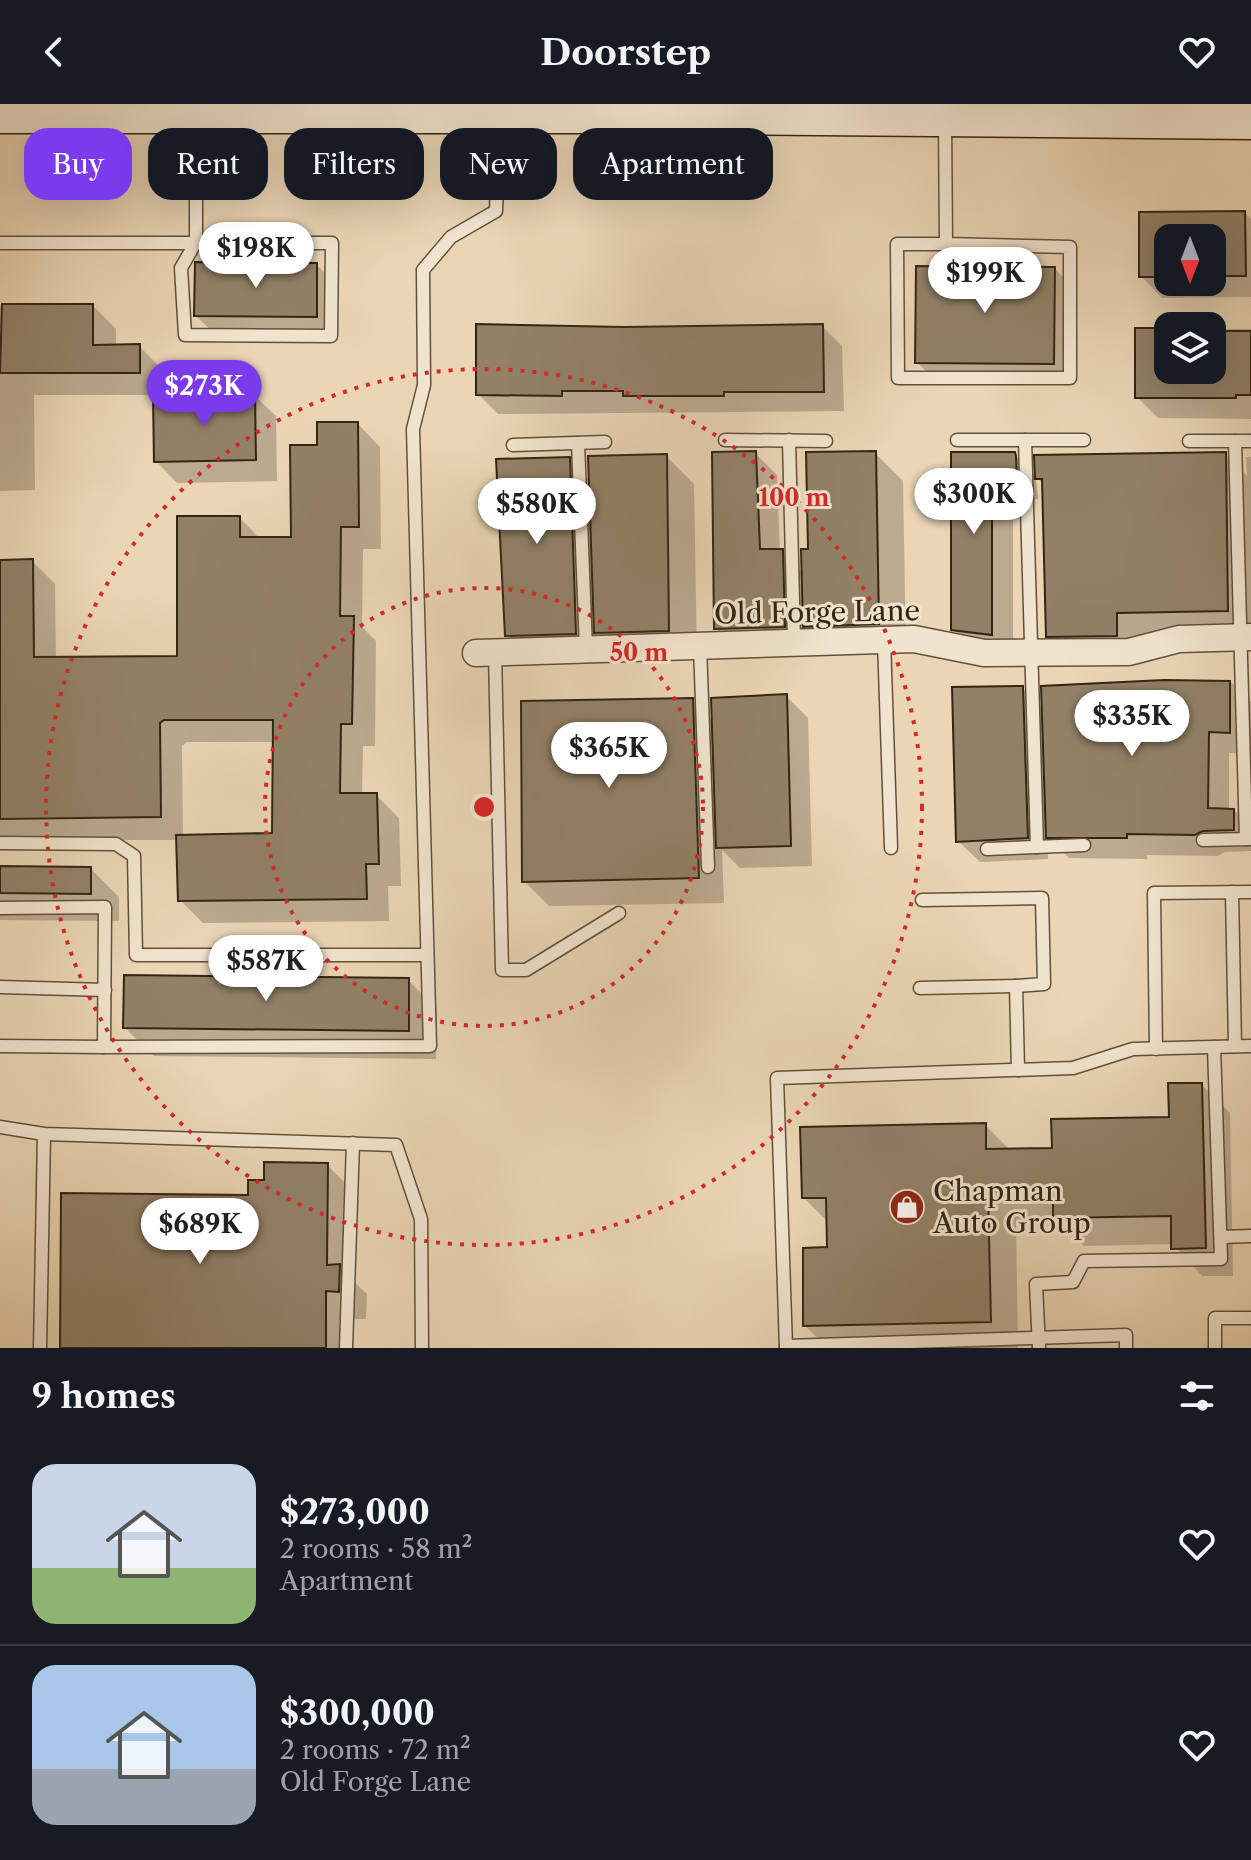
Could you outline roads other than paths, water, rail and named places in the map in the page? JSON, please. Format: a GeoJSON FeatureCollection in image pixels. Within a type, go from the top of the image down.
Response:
{"type":"FeatureCollection","features":[{"type":"Feature","properties":{"kind":"street"},"geometry":{"type":"LineString","coordinates":[[0,115],[196,116],[350,110],[499,116],[598,109],[945,118],[1251,121]]}},
{"type":"Feature","properties":{"kind":"street","name":"Old Forge Lane"},"geometry":{"type":"LineString","coordinates":[[486,653],[914,639],[984,653],[1129,652],[1179,639],[1246,638]]}},
{"type":"Feature","properties":{"kind":"lane"},"geometry":{"type":"LineString","coordinates":[[0,243],[196,242],[332,243],[331,336],[185,335],[181,268],[196,242],[196,116]]}},
{"type":"Feature","properties":{"kind":"lane"},"geometry":{"type":"LineString","coordinates":[[0,1046],[430,1046],[413,429],[424,385],[423,270],[451,237],[496,211],[499,116]]}},
{"type":"Feature","properties":{"kind":"lane"},"geometry":{"type":"LineString","coordinates":[[945,118],[946,244]]}},
{"type":"Feature","properties":{"kind":"lane"},"geometry":{"type":"LineString","coordinates":[[897,244],[946,244],[1070,247],[1070,378],[898,378],[897,244]]}},
{"type":"Feature","properties":{"kind":"lane"},"geometry":{"type":"LineString","coordinates":[[725,440],[826,441]]}},
{"type":"Feature","properties":{"kind":"lane"},"geometry":{"type":"LineString","coordinates":[[789,440],[794,642]]}},
{"type":"Feature","properties":{"kind":"lane"},"geometry":{"type":"LineString","coordinates":[[957,440],[1084,440]]}},
{"type":"Feature","properties":{"kind":"lane"},"geometry":{"type":"LineString","coordinates":[[1025,440],[1037,847]]}},
{"type":"Feature","properties":{"kind":"lane"},"geometry":{"type":"LineString","coordinates":[[1189,441],[1251,441]]}},
{"type":"Feature","properties":{"kind":"lane"},"geometry":{"type":"LineString","coordinates":[[1203,840],[1248,839],[1246,638],[1235,441]]}},
{"type":"Feature","properties":{"kind":"lane"},"geometry":{"type":"LineString","coordinates":[[513,445],[605,442]]}},
{"type":"Feature","properties":{"kind":"lane"},"geometry":{"type":"LineString","coordinates":[[578,443],[586,649]]}},
{"type":"Feature","properties":{"kind":"lane"},"geometry":{"type":"LineString","coordinates":[[884,640],[891,848]]}},
{"type":"Feature","properties":{"kind":"lane"},"geometry":{"type":"LineString","coordinates":[[700,646],[708,867]]}},
{"type":"Feature","properties":{"kind":"lane"},"geometry":{"type":"LineString","coordinates":[[486,653],[502,970],[526,970],[619,913]]}},
{"type":"Feature","properties":{"kind":"lane"},"geometry":{"type":"LineString","coordinates":[[0,843],[116,844],[134,856],[136,955],[427,955]]}},
{"type":"Feature","properties":{"kind":"lane"},"geometry":{"type":"LineString","coordinates":[[987,849],[1084,845]]}},
{"type":"Feature","properties":{"kind":"lane"},"geometry":{"type":"LineString","coordinates":[[1232,892],[1235,1046]]}},
{"type":"Feature","properties":{"kind":"lane"},"geometry":{"type":"LineString","coordinates":[[1156,1049],[1154,893],[1251,892]]}},
{"type":"Feature","properties":{"kind":"lane"},"geometry":{"type":"LineString","coordinates":[[920,988],[1044,984],[1042,898],[922,900]]}},
{"type":"Feature","properties":{"kind":"lane"},"geometry":{"type":"LineString","coordinates":[[0,908],[105,907],[104,1047]]}},
{"type":"Feature","properties":{"kind":"lane"},"geometry":{"type":"LineString","coordinates":[[1016,986],[1018,1070]]}},
{"type":"Feature","properties":{"kind":"lane"},"geometry":{"type":"LineString","coordinates":[[0,987],[105,990]]}},
{"type":"Feature","properties":{"kind":"lane"},"geometry":{"type":"LineString","coordinates":[[1126,1348],[1126,1335],[1039,1343],[786,1347],[777,1078],[1073,1068],[1133,1049],[1251,1046]]}},
{"type":"Feature","properties":{"kind":"lane"},"geometry":{"type":"LineString","coordinates":[[1039,1343],[1036,1284],[1073,1282],[1084,1261],[1221,1259],[1214,1047]]}},
{"type":"Feature","properties":{"kind":"lane"},"geometry":{"type":"LineString","coordinates":[[0,1127],[44,1134],[396,1145],[421,1219],[422,1348]]}},
{"type":"Feature","properties":{"kind":"lane"},"geometry":{"type":"LineString","coordinates":[[40,1348],[44,1134]]}},
{"type":"Feature","properties":{"kind":"lane"},"geometry":{"type":"LineString","coordinates":[[346,1348],[353,1143]]}},
{"type":"Feature","properties":{"kind":"lane"},"geometry":{"type":"LineString","coordinates":[[1221,1237],[1251,1236]]}},
{"type":"Feature","properties":{"kind":"lane"},"geometry":{"type":"LineString","coordinates":[[1215,1348],[1215,1318],[1251,1318]]}},
{"type":"Feature","properties":{"kind":"place","name":"Chapman Auto Group"},"geometry":{"type":"Point","coordinates":[907,1207]}}]}
